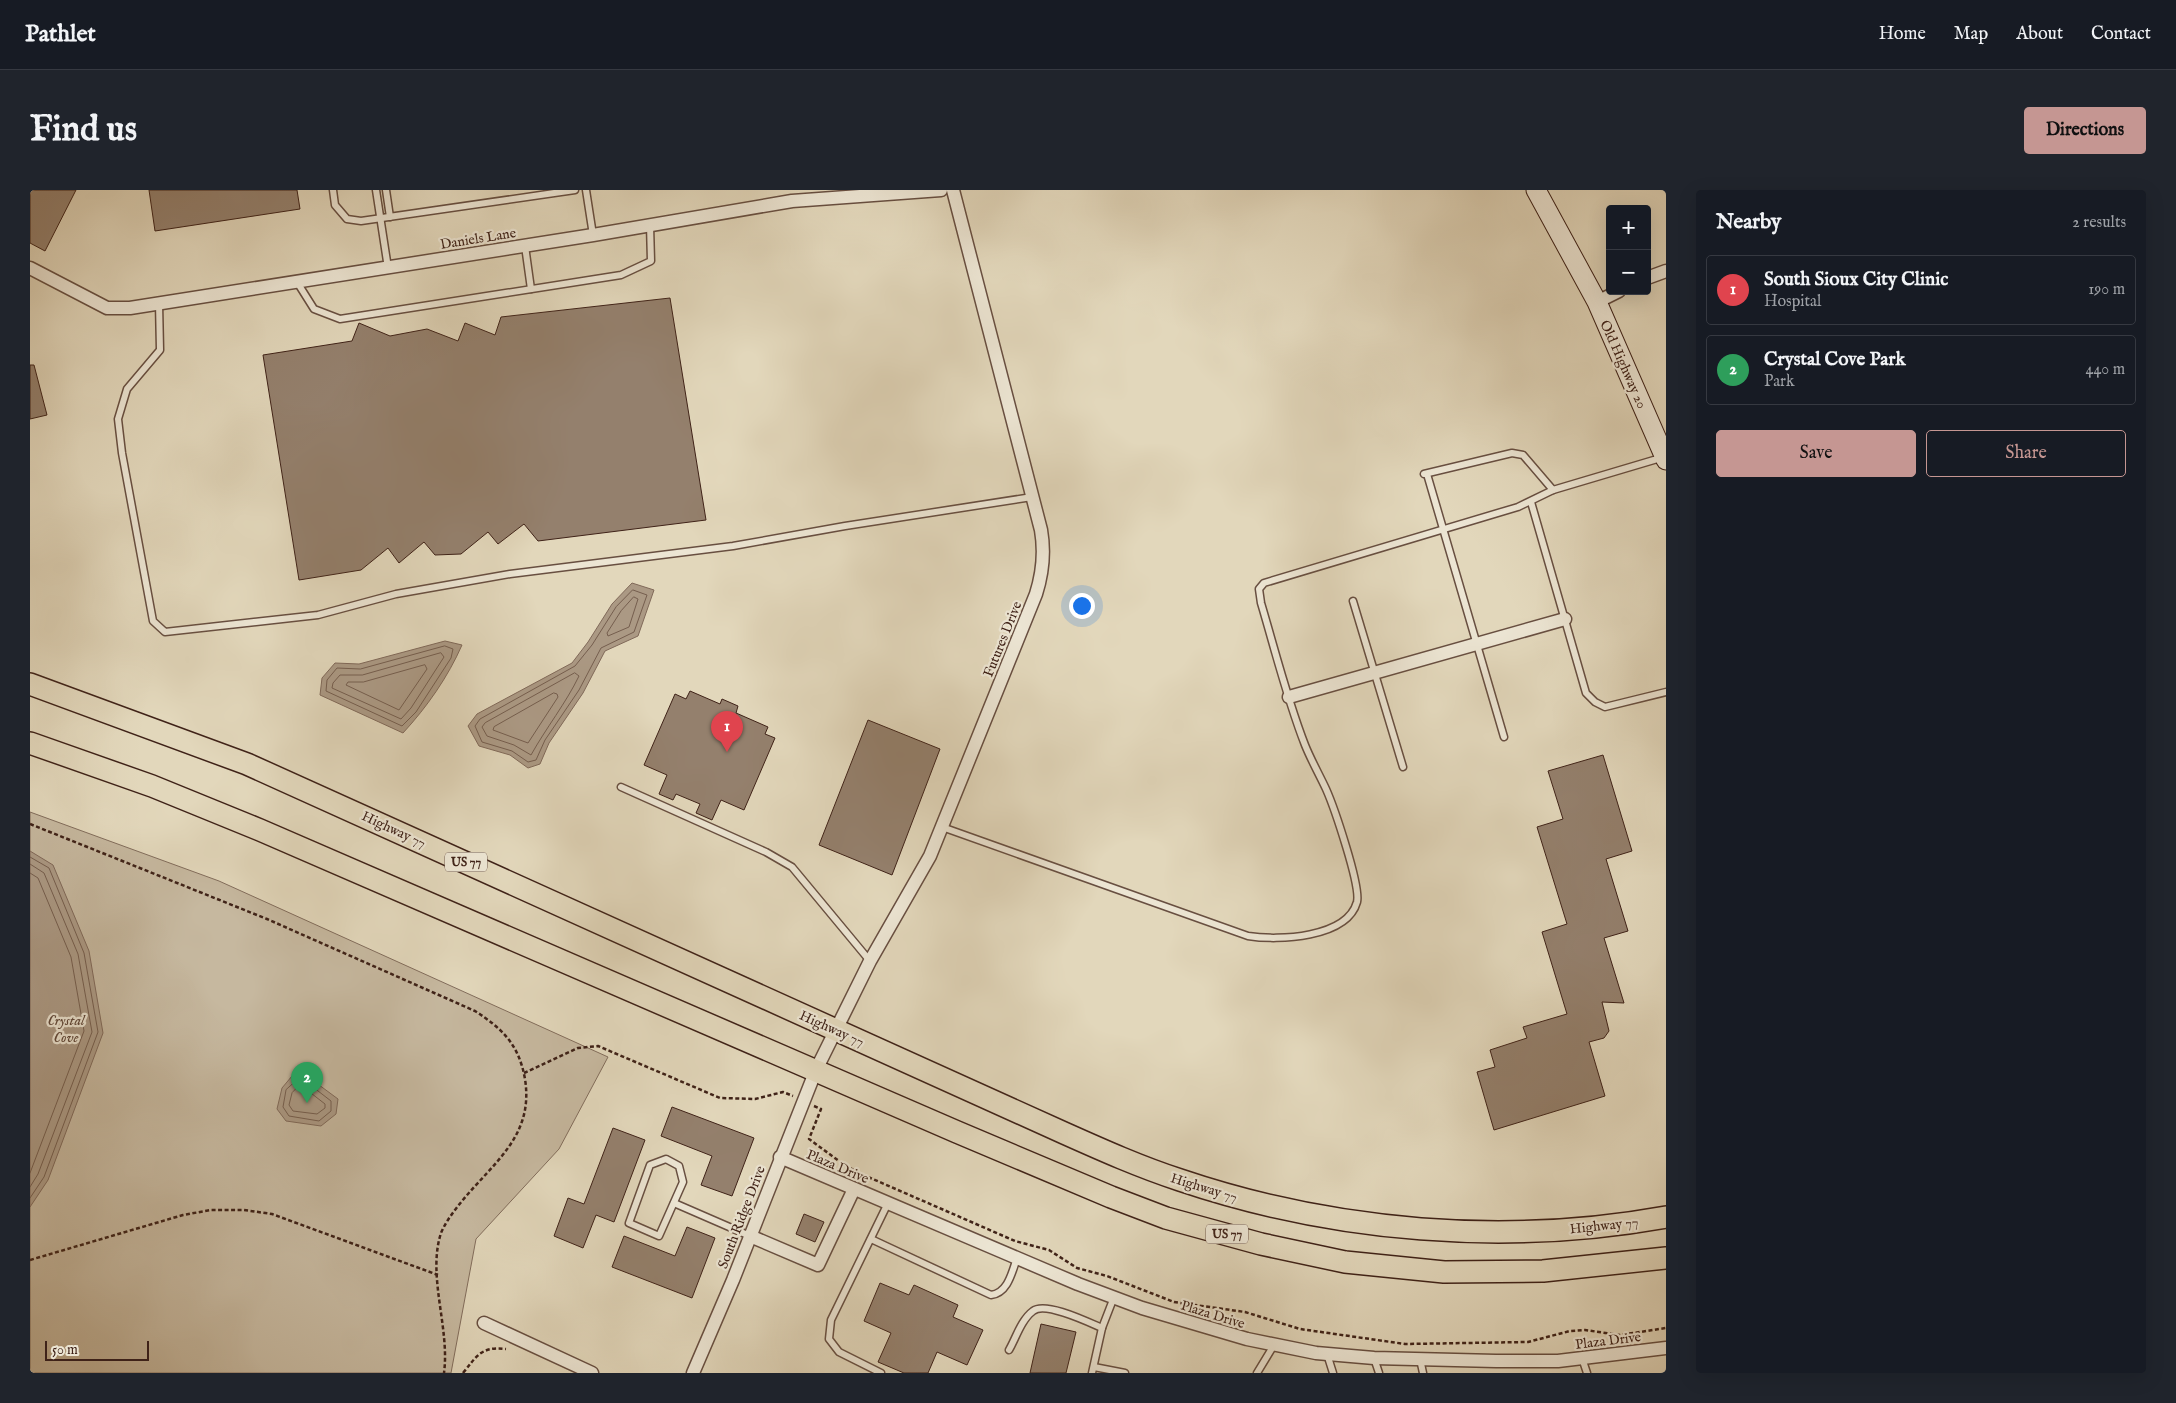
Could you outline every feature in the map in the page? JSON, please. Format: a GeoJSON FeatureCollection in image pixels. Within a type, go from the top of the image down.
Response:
{"type":"FeatureCollection","features":[{"type":"Feature","properties":{"kind":"highway","name":"Highway 77"},"geometry":{"type":"LineString","coordinates":[[31,686],[247,764],[1064,1133],[1146,1167],[1234,1197],[1311,1214],[1377,1224],[1472,1232],[1568,1229],[1666,1217]]}},
{"type":"Feature","properties":{"kind":"highway","name":"US 77"},"geometry":{"type":"LineString","coordinates":[[30,743],[152,786],[260,830],[1111,1197],[1166,1218],[1261,1244],[1345,1262],[1444,1272],[1543,1271],[1666,1258]]}},
{"type":"Feature","properties":{"kind":"main road","name":"Old Highway 20"},"geometry":{"type":"LineString","coordinates":[[1536,190],[1597,302],[1665,458]]}},
{"type":"Feature","properties":{"kind":"street","name":"Daniels Lane"},"geometry":{"type":"LineString","coordinates":[[30,268],[107,308],[130,308],[525,246],[792,201],[941,190]]}},
{"type":"Feature","properties":{"kind":"street","name":"Futures Drive"},"geometry":{"type":"LineString","coordinates":[[816,1070],[870,961],[920,875],[942,827],[1040,583],[1044,553],[1032,496],[953,190]]}},
{"type":"Feature","properties":{"kind":"street"},"geometry":{"type":"LineString","coordinates":[[1651,277],[1666,271]]}},
{"type":"Feature","properties":{"kind":"street"},"geometry":{"type":"LineString","coordinates":[[1597,302],[1611,295]]}},
{"type":"Feature","properties":{"kind":"street"},"geometry":{"type":"LineString","coordinates":[[1289,697],[1565,619]]}},
{"type":"Feature","properties":{"kind":"street","name":"South Ridge Drive"},"geometry":{"type":"LineString","coordinates":[[694,1373],[816,1070]]}},
{"type":"Feature","properties":{"kind":"street","name":"Plaza Drive"},"geometry":{"type":"LineString","coordinates":[[780,1157],[1016,1258],[1114,1297],[1247,1340],[1327,1354],[1374,1358],[1496,1361],[1558,1361],[1666,1348]]}},
{"type":"Feature","properties":{"kind":"street"},"geometry":{"type":"LineString","coordinates":[[750,1236],[818,1266],[854,1189]]}},
{"type":"Feature","properties":{"kind":"street"},"geometry":{"type":"LineString","coordinates":[[484,1323],[592,1373]]}},
{"type":"Feature","properties":{"kind":"lane"},"geometry":{"type":"LineString","coordinates":[[333,190],[335,205],[347,219],[361,221],[575,190]]}},
{"type":"Feature","properties":{"kind":"lane"},"geometry":{"type":"LineString","coordinates":[[376,190],[388,268]]}},
{"type":"Feature","properties":{"kind":"lane"},"geometry":{"type":"LineString","coordinates":[[386,190],[390,217]]}},
{"type":"Feature","properties":{"kind":"lane"},"geometry":{"type":"LineString","coordinates":[[586,190],[593,235]]}},
{"type":"Feature","properties":{"kind":"lane"},"geometry":{"type":"LineString","coordinates":[[298,282],[314,309],[340,320],[531,290],[621,275],[651,261],[650,225]]}},
{"type":"Feature","properties":{"kind":"lane"},"geometry":{"type":"LineString","coordinates":[[525,246],[531,290]]}},
{"type":"Feature","properties":{"kind":"lane"},"geometry":{"type":"LineString","coordinates":[[160,303],[160,350],[127,389],[118,419],[122,453],[153,621],[165,632],[318,615],[396,594],[510,574],[733,546],[1032,496]]}},
{"type":"Feature","properties":{"kind":"lane"},"geometry":{"type":"LineString","coordinates":[[1504,737],[1425,474],[1512,453],[1523,455],[1552,490]]}},
{"type":"Feature","properties":{"kind":"lane"},"geometry":{"type":"LineString","coordinates":[[942,827],[1248,936],[1280,938],[1324,930],[1342,923],[1356,902],[1358,893],[1327,791],[1305,745],[1289,697],[1261,603],[1260,589],[1264,583],[1531,502],[1543,493],[1552,490],[1665,458]]}},
{"type":"Feature","properties":{"kind":"lane"},"geometry":{"type":"LineString","coordinates":[[1531,502],[1586,693],[1595,702],[1605,707],[1620,705],[1666,692]]}},
{"type":"Feature","properties":{"kind":"lane"},"geometry":{"type":"LineString","coordinates":[[1353,601],[1403,767]]}},
{"type":"Feature","properties":{"kind":"lane"},"geometry":{"type":"LineString","coordinates":[[621,787],[766,852],[792,867],[870,961]]}},
{"type":"Feature","properties":{"kind":"lane"},"geometry":{"type":"LineString","coordinates":[[666,1159],[679,1166],[683,1182],[674,1203],[659,1236],[629,1223],[650,1165],[666,1159]]}},
{"type":"Feature","properties":{"kind":"lane"},"geometry":{"type":"LineString","coordinates":[[674,1203],[750,1236]]}},
{"type":"Feature","properties":{"kind":"lane"},"geometry":{"type":"LineString","coordinates":[[881,1373],[839,1352],[830,1339],[831,1320],[888,1203]]}},
{"type":"Feature","properties":{"kind":"lane"},"geometry":{"type":"LineString","coordinates":[[871,1239],[991,1295],[996,1294],[1010,1281],[1016,1258]]}},
{"type":"Feature","properties":{"kind":"lane"},"geometry":{"type":"LineString","coordinates":[[1114,1297],[1102,1328],[1093,1370],[1125,1373]]}},
{"type":"Feature","properties":{"kind":"lane"},"geometry":{"type":"LineString","coordinates":[[1009,1350],[1026,1318],[1034,1309],[1043,1307],[1054,1310],[1102,1328]]}},
{"type":"Feature","properties":{"kind":"lane"},"geometry":{"type":"LineString","coordinates":[[1257,1373],[1274,1345]]}},
{"type":"Feature","properties":{"kind":"lane"},"geometry":{"type":"LineString","coordinates":[[1327,1354],[1333,1373]]}},
{"type":"Feature","properties":{"kind":"lane"},"geometry":{"type":"LineString","coordinates":[[1374,1358],[1380,1373]]}},
{"type":"Feature","properties":{"kind":"lane"},"geometry":{"type":"LineString","coordinates":[[1582,1358],[1587,1373]]}},
{"type":"Feature","properties":{"kind":"lane"},"geometry":{"type":"LineString","coordinates":[[1420,1359],[1424,1373]]}},
{"type":"Feature","properties":{"kind":"path"},"geometry":{"type":"LineString","coordinates":[[30,824],[267,919],[475,1011],[497,1025],[512,1043],[524,1073],[527,1093],[525,1114],[512,1144],[448,1219],[439,1245],[438,1275],[444,1331],[444,1373]]}},
{"type":"Feature","properties":{"kind":"path"},"geometry":{"type":"LineString","coordinates":[[524,1073],[578,1048],[598,1046],[720,1098],[755,1099],[783,1092],[821,1109],[809,1139],[843,1164],[1015,1241],[1048,1250],[1077,1268],[1107,1276],[1174,1302],[1246,1312],[1300,1329],[1405,1344],[1528,1342],[1570,1331],[1585,1330],[1620,1335],[1666,1328]]}},
{"type":"Feature","properties":{"kind":"path"},"geometry":{"type":"LineString","coordinates":[[30,1260],[182,1215],[211,1210],[244,1210],[272,1214],[438,1275]]}},
{"type":"Feature","properties":{"kind":"path"},"geometry":{"type":"LineString","coordinates":[[463,1373],[480,1353],[486,1349],[506,1349]]}},
{"type":"Feature","properties":{"kind":"shaded area"},"geometry":{"type":"Polygon","coordinates":[[[30,812],[219,881],[608,1057],[559,1149],[476,1239],[451,1373],[30,1373],[30,812]]]}},
{"type":"Feature","properties":{"kind":"water"},"geometry":{"type":"Polygon","coordinates":[[[632,583],[654,590],[638,636],[605,651],[583,693],[549,743],[540,764],[528,768],[510,755],[479,746],[468,726],[477,714],[572,663],[612,604],[632,583]]]}},
{"type":"Feature","properties":{"kind":"water"},"geometry":{"type":"Polygon","coordinates":[[[445,641],[462,645],[436,691],[403,733],[320,695],[322,678],[335,663],[359,664],[445,641]]]}},
{"type":"Feature","properties":{"kind":"water","name":"Crystal Cove"},"geometry":{"type":"Polygon","coordinates":[[[30,851],[53,865],[89,951],[103,1033],[48,1180],[30,1207],[30,851]]]}},
{"type":"Feature","properties":{"kind":"water"},"geometry":{"type":"Polygon","coordinates":[[[292,1076],[311,1079],[338,1099],[336,1114],[321,1126],[286,1121],[277,1109],[282,1088],[292,1076]]]}},
{"type":"Feature","properties":{"kind":"building"},"geometry":{"type":"Polygon","coordinates":[[[30,190],[76,190],[45,251],[30,243],[30,190]]]}},
{"type":"Feature","properties":{"kind":"building"},"geometry":{"type":"Polygon","coordinates":[[[149,190],[297,190],[300,209],[155,231],[149,190]]]}},
{"type":"Feature","properties":{"kind":"building"},"geometry":{"type":"Polygon","coordinates":[[[670,298],[706,520],[538,541],[524,524],[498,544],[488,532],[461,554],[435,555],[424,542],[399,563],[388,548],[361,570],[299,580],[263,355],[352,341],[359,323],[390,336],[427,329],[458,341],[465,323],[495,335],[501,317],[670,298]]]}},
{"type":"Feature","properties":{"kind":"building"},"geometry":{"type":"Polygon","coordinates":[[[30,365],[34,365],[47,415],[30,419],[30,365]]]}},
{"type":"Feature","properties":{"kind":"building"},"geometry":{"type":"Polygon","coordinates":[[[690,691],[720,704],[722,699],[738,706],[736,713],[768,727],[765,734],[775,738],[744,810],[721,800],[712,820],[696,813],[700,804],[676,794],[673,800],[659,794],[667,775],[644,765],[675,694],[686,699],[690,691]]]}},
{"type":"Feature","properties":{"kind":"building"},"geometry":{"type":"Polygon","coordinates":[[[868,720],[940,749],[892,875],[819,845],[868,720]]]}},
{"type":"Feature","properties":{"kind":"building"},"geometry":{"type":"Polygon","coordinates":[[[1603,755],[1632,851],[1606,859],[1628,931],[1604,938],[1624,1003],[1602,1002],[1609,1031],[1604,1038],[1589,1042],[1605,1096],[1494,1130],[1477,1072],[1495,1067],[1490,1050],[1527,1038],[1523,1027],[1567,1014],[1542,932],[1567,924],[1537,827],[1563,819],[1548,771],[1603,755]]]}},
{"type":"Feature","properties":{"kind":"building"},"geometry":{"type":"Polygon","coordinates":[[[672,1107],[754,1138],[732,1196],[701,1185],[712,1156],[661,1136],[672,1107]]]}},
{"type":"Feature","properties":{"kind":"building"},"geometry":{"type":"Polygon","coordinates":[[[613,1128],[645,1140],[614,1222],[596,1215],[583,1248],[554,1236],[568,1198],[584,1204],[613,1128]]]}},
{"type":"Feature","properties":{"kind":"building"},"geometry":{"type":"Polygon","coordinates":[[[804,1214],[824,1222],[815,1242],[796,1234],[804,1214]]]}},
{"type":"Feature","properties":{"kind":"building"},"geometry":{"type":"Polygon","coordinates":[[[687,1227],[715,1238],[692,1298],[612,1267],[624,1236],[675,1256],[687,1227]]]}},
{"type":"Feature","properties":{"kind":"building"},"geometry":{"type":"Polygon","coordinates":[[[880,1283],[909,1295],[914,1285],[958,1305],[953,1317],[983,1330],[967,1365],[937,1352],[928,1373],[904,1373],[878,1362],[891,1333],[864,1321],[880,1283]]]}},
{"type":"Feature","properties":{"kind":"building"},"geometry":{"type":"Polygon","coordinates":[[[1041,1324],[1076,1332],[1066,1373],[1030,1373],[1041,1324]]]}},
{"type":"Feature","properties":{"kind":"place","name":"South Sioux City Clinic"},"geometry":{"type":"Point","coordinates":[727,752]}},
{"type":"Feature","properties":{"kind":"place","name":"Crystal Cove Park"},"geometry":{"type":"Point","coordinates":[307,1103]}}]}
